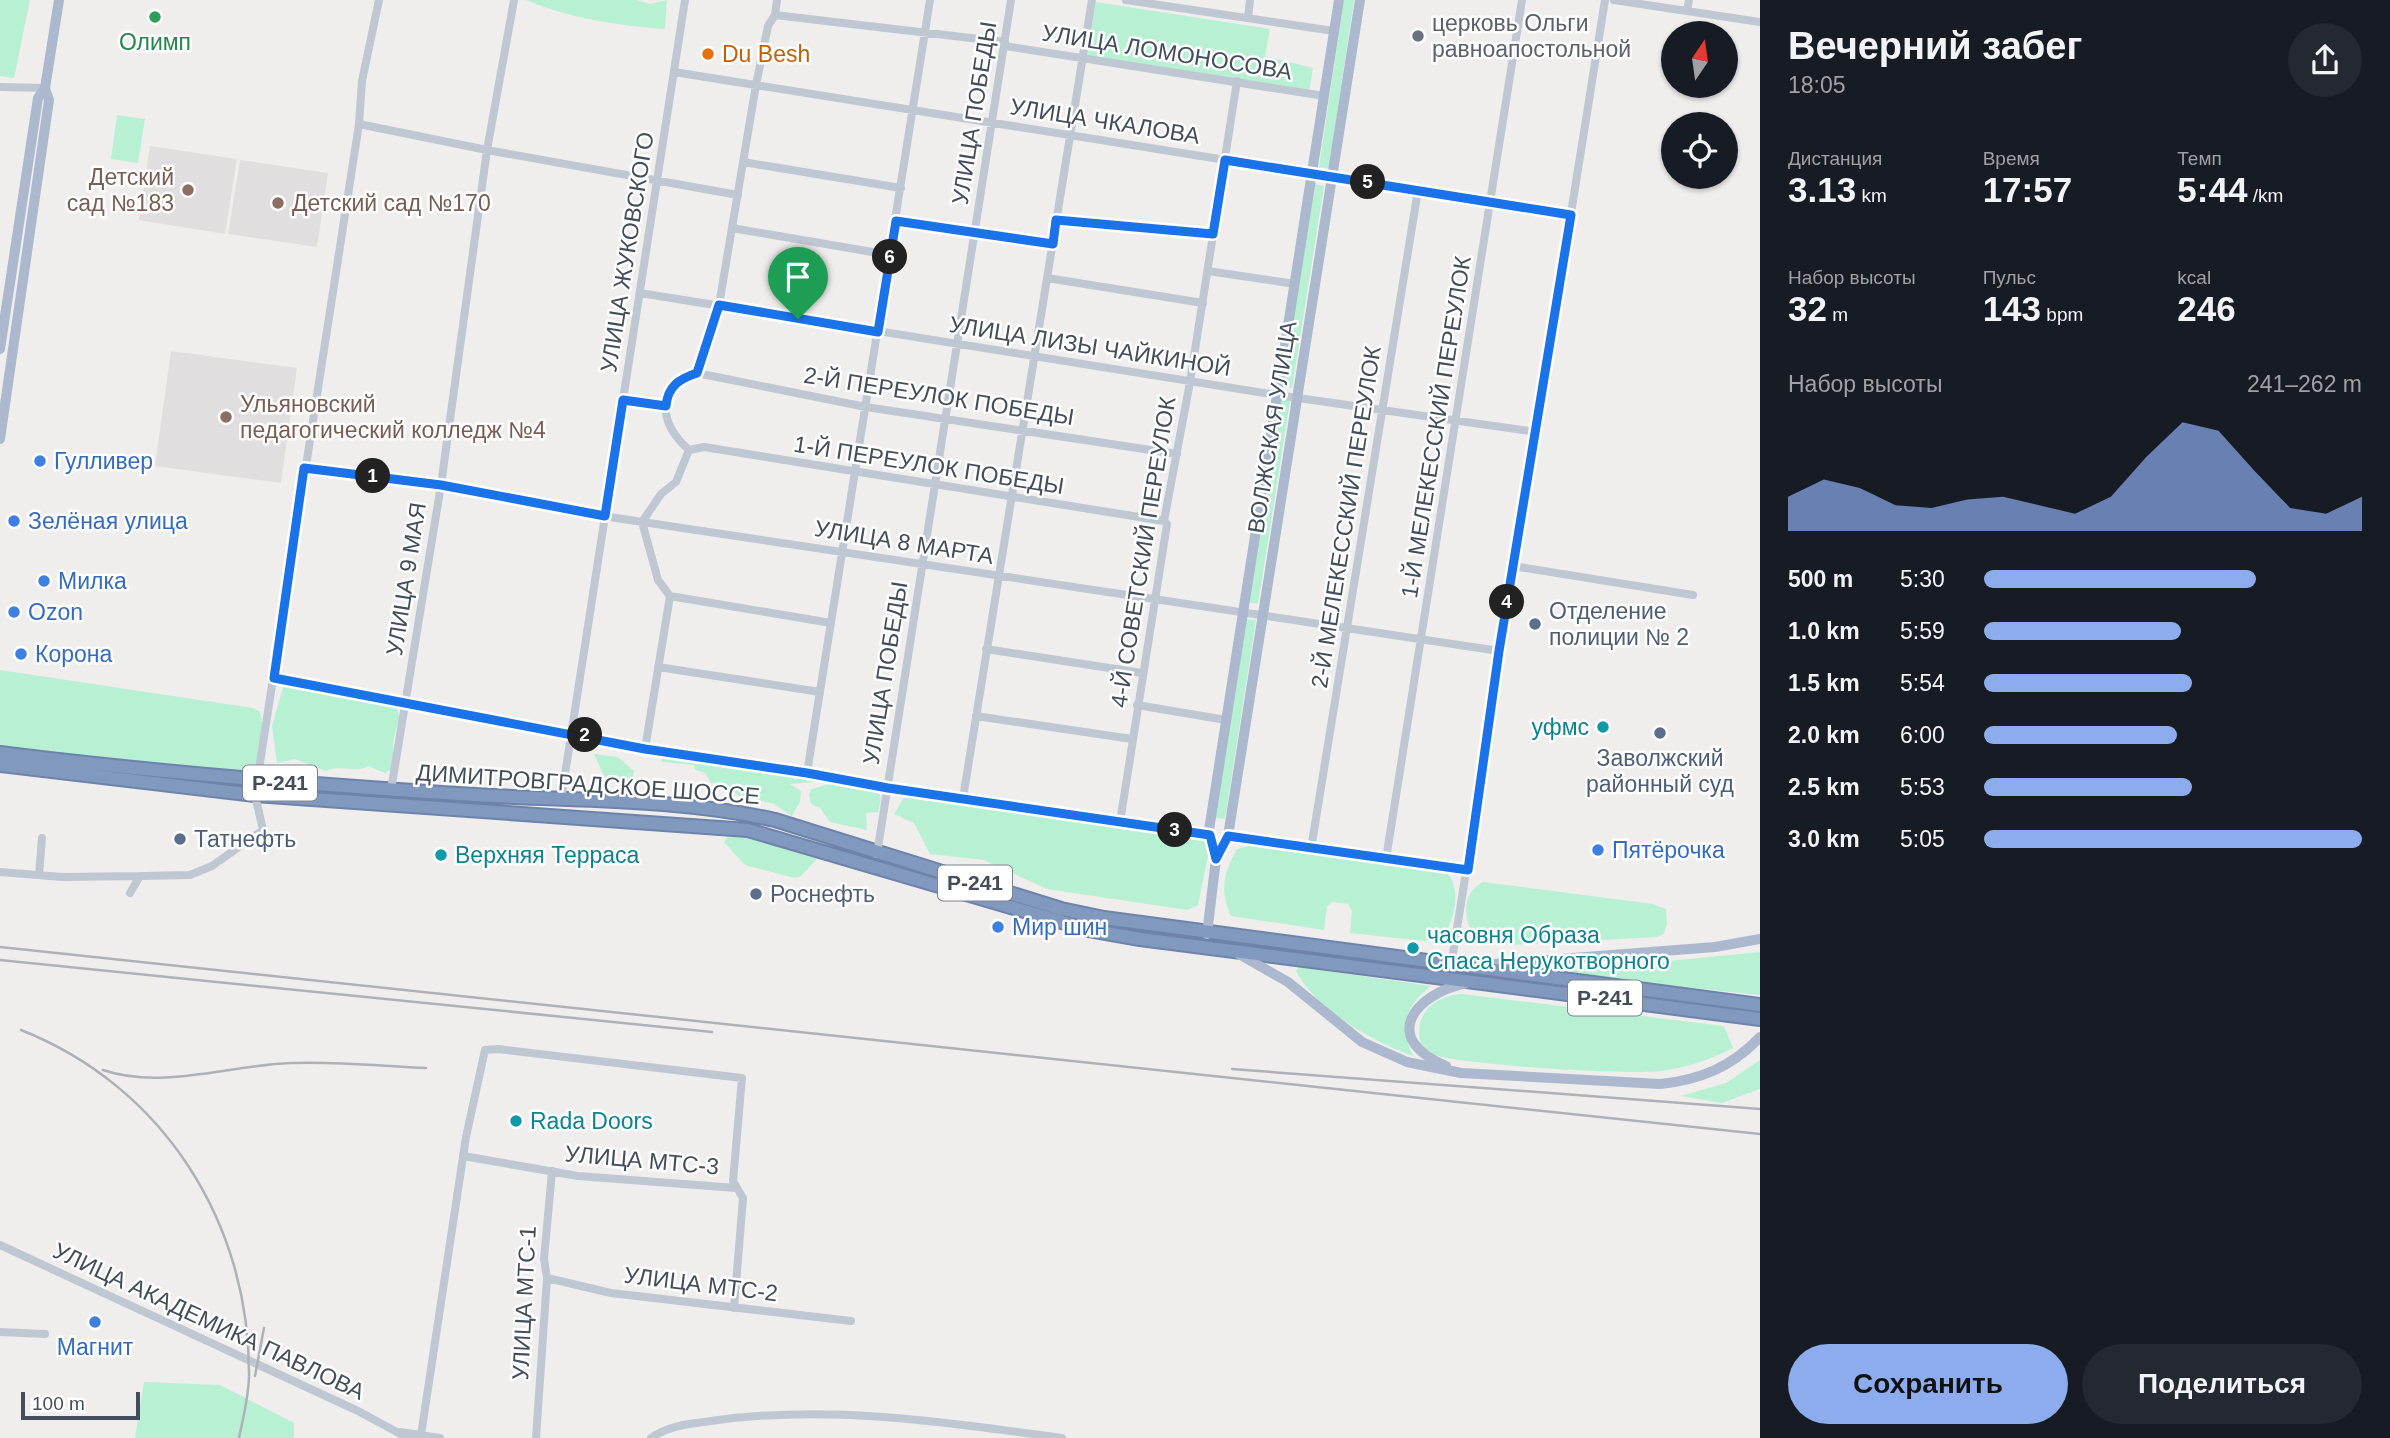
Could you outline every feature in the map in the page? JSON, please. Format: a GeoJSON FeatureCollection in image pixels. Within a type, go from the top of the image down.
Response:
{"type":"FeatureCollection","features":[{"type":"Feature","properties":{"kind":"highway","name":"ДИМИТРОВГРАДСКОЕ ШОССЕ"},"geometry":{"type":"LineString","coordinates":[[0,753],[257,782],[561,800],[747,815],[775,820],[877,854],[1061,909],[1207,934],[1454,970]]}},
{"type":"Feature","properties":{"kind":"highway","name":"ДИМИТРОВГРАДСКОЕ ШОССЕ"},"geometry":{"type":"LineString","coordinates":[[0,765],[255,801],[559,816],[748,830],[1088,930],[1234,952],[1454,970]]}},
{"type":"Feature","properties":{"kind":"highway"},"geometry":{"type":"LineString","coordinates":[[559,816],[561,800]]}},
{"type":"Feature","properties":{"kind":"highway","name":"ВОЛЖСКАЯ УЛИЦА"},"geometry":{"type":"LineString","coordinates":[[1206,948],[1207,934]]}},
{"type":"Feature","properties":{"kind":"highway","name":"Р-241"},"geometry":{"type":"LineString","coordinates":[[1454,970],[1479,981],[1760,1019]]}},
{"type":"Feature","properties":{"kind":"highway","name":"Р-241"},"geometry":{"type":"LineString","coordinates":[[1454,970],[1760,1005]]}},
{"type":"Feature","properties":{"kind":"main road"},"geometry":{"type":"LineString","coordinates":[[0,349],[38,98],[45,88],[59,0]]}},
{"type":"Feature","properties":{"kind":"main road","name":"ВОЛЖСКАЯ УЛИЦА"},"geometry":{"type":"LineString","coordinates":[[1216,859],[1210,835],[1226,720],[1339,0]]}},
{"type":"Feature","properties":{"kind":"main road","name":"ВОЛЖСКАЯ УЛИЦА"},"geometry":{"type":"LineString","coordinates":[[1207,934],[1216,859],[1228,836],[1360,0]]}},
{"type":"Feature","properties":{"kind":"main road"},"geometry":{"type":"LineString","coordinates":[[0,439],[49,100],[45,88]]}},
{"type":"Feature","properties":{"kind":"main road"},"geometry":{"type":"LineString","coordinates":[[4,327],[16,330]]}},
{"type":"Feature","properties":{"kind":"main road"},"geometry":{"type":"LineString","coordinates":[[1454,970],[1715,947],[1760,939]]}},
{"type":"Feature","properties":{"kind":"main road"},"geometry":{"type":"LineString","coordinates":[[1234,952],[1288,982],[1376,1050],[1426,1068],[1461,1073],[1660,1084],[1681,1082],[1718,1070],[1750,1048],[1760,1037]]}},
{"type":"Feature","properties":{"kind":"main road"},"geometry":{"type":"LineString","coordinates":[[1461,1073],[1421,1054],[1411,1035],[1412,1019],[1417,1008],[1432,994],[1479,981]]}},
{"type":"Feature","properties":{"kind":"street"},"geometry":{"type":"LineString","coordinates":[[257,782],[359,124],[362,81],[379,0]]}},
{"type":"Feature","properties":{"kind":"street","name":"УЛИЦА 9 МАЯ"},"geometry":{"type":"LineString","coordinates":[[391,790],[441,485],[487,150],[514,0]]}},
{"type":"Feature","properties":{"kind":"street","name":"УЛИЦА ЖУКОВСКОГО"},"geometry":{"type":"LineString","coordinates":[[561,800],[685,0]]}},
{"type":"Feature","properties":{"kind":"street"},"geometry":{"type":"LineString","coordinates":[[645,749],[670,596],[659,580],[642,522],[661,494],[676,482],[689,450],[678,440],[665,419],[667,396],[679,379],[697,373],[719,305],[756,85],[768,26],[775,15],[777,0]]}},
{"type":"Feature","properties":{"kind":"street"},"geometry":{"type":"LineString","coordinates":[[807,773],[930,0]]}},
{"type":"Feature","properties":{"kind":"street","name":"УЛИЦА ПОБЕДЫ"},"geometry":{"type":"LineString","coordinates":[[877,854],[1010,0]]}},
{"type":"Feature","properties":{"kind":"street"},"geometry":{"type":"LineString","coordinates":[[963,798],[1092,0]]}},
{"type":"Feature","properties":{"kind":"street","name":"УЛИЦА ЛОМОНОСОВА"},"geometry":{"type":"LineString","coordinates":[[1126,0],[1334,31]]}},
{"type":"Feature","properties":{"kind":"street"},"geometry":{"type":"LineString","coordinates":[[1248,18],[1250,0]]}},
{"type":"Feature","properties":{"kind":"street","name":"1-Й МЕЛЕКЕССКИЙ ПЕРЕУЛОК"},"geometry":{"type":"LineString","coordinates":[[1386,859],[1522,0]]}},
{"type":"Feature","properties":{"kind":"street"},"geometry":{"type":"LineString","coordinates":[[1454,970],[1499,651],[1605,0]]}},
{"type":"Feature","properties":{"kind":"street"},"geometry":{"type":"LineString","coordinates":[[1614,0],[1760,22]]}},
{"type":"Feature","properties":{"kind":"street"},"geometry":{"type":"LineString","coordinates":[[1687,11],[1689,0]]}},
{"type":"Feature","properties":{"kind":"street","name":"УЛИЦА ЛОМОНОСОВА"},"geometry":{"type":"LineString","coordinates":[[775,15],[925,31],[1324,96]]}},
{"type":"Feature","properties":{"kind":"street","name":"УЛИЦА ЧКАЛОВА"},"geometry":{"type":"LineString","coordinates":[[674,72],[1571,215]]}},
{"type":"Feature","properties":{"kind":"street","name":"4-Й СОВЕТСКИЙ ПЕРЕУЛОК"},"geometry":{"type":"LineString","coordinates":[[1121,822],[1167,524],[1164,521],[1190,382],[1237,81]]}},
{"type":"Feature","properties":{"kind":"street"},"geometry":{"type":"LineString","coordinates":[[0,87],[45,88]]}},
{"type":"Feature","properties":{"kind":"street"},"geometry":{"type":"LineString","coordinates":[[359,124],[657,182],[738,195]]}},
{"type":"Feature","properties":{"kind":"street"},"geometry":{"type":"LineString","coordinates":[[743,162],[901,188]]}},
{"type":"Feature","properties":{"kind":"street","name":"2-Й МЕЛЕКЕССКИЙ ПЕРЕУЛОК"},"geometry":{"type":"LineString","coordinates":[[1311,849],[1418,190]]}},
{"type":"Feature","properties":{"kind":"street"},"geometry":{"type":"LineString","coordinates":[[1056,220],[1213,234]]}},
{"type":"Feature","properties":{"kind":"street"},"geometry":{"type":"LineString","coordinates":[[896,221],[1053,244]]}},
{"type":"Feature","properties":{"kind":"street"},"geometry":{"type":"LineString","coordinates":[[732,229],[890,255]]}},
{"type":"Feature","properties":{"kind":"street"},"geometry":{"type":"LineString","coordinates":[[1208,271],[1295,284]]}},
{"type":"Feature","properties":{"kind":"street"},"geometry":{"type":"LineString","coordinates":[[1047,278],[1203,303]]}},
{"type":"Feature","properties":{"kind":"street","name":"УЛИЦА ЛИЗЫ ЧАЙКИНОЙ"},"geometry":{"type":"LineString","coordinates":[[640,293],[1190,382],[1536,432]]}},
{"type":"Feature","properties":{"kind":"street","name":"2-Й ПЕРЕУЛОК ПОБЕДЫ"},"geometry":{"type":"LineString","coordinates":[[697,373],[946,421],[1177,454]]}},
{"type":"Feature","properties":{"kind":"street"},"geometry":{"type":"LineString","coordinates":[[623,400],[666,406]]}},
{"type":"Feature","properties":{"kind":"street","name":"1-Й ПЕРЕУЛОК ПОБЕДЫ"},"geometry":{"type":"LineString","coordinates":[[689,450],[704,447],[855,474],[1164,521]]}},
{"type":"Feature","properties":{"kind":"street","name":"УЛИЦА 8 МАРТА"},"geometry":{"type":"LineString","coordinates":[[304,468],[441,485],[642,522],[1499,651]]}},
{"type":"Feature","properties":{"kind":"street"},"geometry":{"type":"LineString","coordinates":[[1513,566],[1693,595]]}},
{"type":"Feature","properties":{"kind":"street"},"geometry":{"type":"LineString","coordinates":[[670,596],[831,622]]}},
{"type":"Feature","properties":{"kind":"street"},"geometry":{"type":"LineString","coordinates":[[986,649],[1142,673]]}},
{"type":"Feature","properties":{"kind":"street"},"geometry":{"type":"LineString","coordinates":[[658,667],[820,692]]}},
{"type":"Feature","properties":{"kind":"street"},"geometry":{"type":"LineString","coordinates":[[274,678],[645,749],[1210,835]]}},
{"type":"Feature","properties":{"kind":"street"},"geometry":{"type":"LineString","coordinates":[[1138,705],[1226,720]]}},
{"type":"Feature","properties":{"kind":"street"},"geometry":{"type":"LineString","coordinates":[[976,716],[1132,739]]}},
{"type":"Feature","properties":{"kind":"street"},"geometry":{"type":"LineString","coordinates":[[0,872],[39,875],[190,876],[212,866],[263,830],[255,801]]}},
{"type":"Feature","properties":{"kind":"street"},"geometry":{"type":"LineString","coordinates":[[1228,836],[1468,870]]}},
{"type":"Feature","properties":{"kind":"street"},"geometry":{"type":"LineString","coordinates":[[39,875],[42,838]]}},
{"type":"Feature","properties":{"kind":"street"},"geometry":{"type":"LineString","coordinates":[[130,893],[140,876]]}},
{"type":"Feature","properties":{"kind":"street"},"geometry":{"type":"LineString","coordinates":[[421,1435],[463,1156],[485,1050],[498,1049],[742,1078],[733,1181],[743,1198],[734,1308]]}},
{"type":"Feature","properties":{"kind":"street","name":"УЛИЦА МТС-3"},"geometry":{"type":"LineString","coordinates":[[463,1156],[578,1176],[736,1188]]}},
{"type":"Feature","properties":{"kind":"street","name":"УЛИЦА МТС-1"},"geometry":{"type":"LineString","coordinates":[[536,1438],[547,1278],[544,1259],[552,1171]]}},
{"type":"Feature","properties":{"kind":"street","name":"УЛИЦА АКАДЕМИКА ПАВЛОВА"},"geometry":{"type":"LineString","coordinates":[[0,1245],[404,1435],[440,1438]]}},
{"type":"Feature","properties":{"kind":"street","name":"УЛИЦА МТС-2"},"geometry":{"type":"LineString","coordinates":[[547,1278],[611,1293],[850,1321]]}},
{"type":"Feature","properties":{"kind":"street"},"geometry":{"type":"LineString","coordinates":[[0,1332],[45,1334]]}},
{"type":"Feature","properties":{"kind":"street"},"geometry":{"type":"LineString","coordinates":[[651,1438],[667,1427],[742,1416],[842,1415],[1062,1438]]}},
{"type":"Feature","properties":{"kind":"shaded area","name":"Детский сад №183"},"geometry":{"type":"Polygon","coordinates":[[[150,146],[237,159],[225,234],[139,220],[150,146]]]}},
{"type":"Feature","properties":{"kind":"shaded area","name":"Детский сад №170"},"geometry":{"type":"Polygon","coordinates":[[[240,160],[328,173],[317,247],[228,234],[240,160]]]}},
{"type":"Feature","properties":{"kind":"shaded area","name":"Ульяновский педагогический колледж №4"},"geometry":{"type":"Polygon","coordinates":[[[171,351],[297,368],[281,483],[155,466],[171,351]]]}},
{"type":"Feature","properties":{"kind":"green space"},"geometry":{"type":"Polygon","coordinates":[[[0,0],[30,0],[14,78],[0,76],[0,0]]]}},
{"type":"Feature","properties":{"kind":"green space"},"geometry":{"type":"Polygon","coordinates":[[[526,0],[636,0],[650,4],[667,0],[665,29],[594,20],[559,12],[526,0]]]}},
{"type":"Feature","properties":{"kind":"green space"},"geometry":{"type":"Polygon","coordinates":[[[1344,0],[1354,0],[1329,168],[1319,167],[1344,0]]]}},
{"type":"Feature","properties":{"kind":"green space"},"geometry":{"type":"Polygon","coordinates":[[[1096,2],[1270,29],[1265,56],[1313,68],[1309,92],[1087,57],[1096,2]]]}},
{"type":"Feature","properties":{"kind":"green space"},"geometry":{"type":"Polygon","coordinates":[[[117,115],[145,119],[138,163],[111,159],[117,115]]]}},
{"type":"Feature","properties":{"kind":"green space"},"geometry":{"type":"Polygon","coordinates":[[[1314,184],[1324,186],[1292,388],[1281,386],[1314,184]]]}},
{"type":"Feature","properties":{"kind":"green space"},"geometry":{"type":"Polygon","coordinates":[[[1280,399],[1290,401],[1258,604],[1248,602],[1280,399]]]}},
{"type":"Feature","properties":{"kind":"green space"},"geometry":{"type":"Polygon","coordinates":[[[1247,619],[1256,620],[1225,819],[1215,818],[1247,619]]]}},
{"type":"Feature","properties":{"kind":"green space"},"geometry":{"type":"Polygon","coordinates":[[[0,670],[253,708],[259,711],[262,725],[257,761],[251,774],[238,775],[0,747],[0,670]]]}},
{"type":"Feature","properties":{"kind":"green space"},"geometry":{"type":"Polygon","coordinates":[[[285,681],[348,694],[367,702],[383,697],[392,703],[397,708],[399,719],[394,738],[392,769],[385,773],[368,766],[326,771],[295,759],[277,763],[272,726],[285,681]]]}},
{"type":"Feature","properties":{"kind":"green space"},"geometry":{"type":"Polygon","coordinates":[[[664,751],[759,761],[821,777],[814,782],[790,784],[801,791],[800,802],[792,816],[774,804],[739,796],[727,785],[711,783],[705,773],[695,770],[694,765],[663,762],[658,755],[664,751]]]}},
{"type":"Feature","properties":{"kind":"green space"},"geometry":{"type":"Polygon","coordinates":[[[594,754],[618,757],[634,771],[633,777],[644,781],[640,785],[614,784],[614,781],[606,780],[594,754]]]}},
{"type":"Feature","properties":{"kind":"green space"},"geometry":{"type":"Polygon","coordinates":[[[836,782],[876,786],[881,798],[878,812],[866,813],[867,830],[830,822],[820,808],[811,804],[809,794],[812,789],[836,782]]]}},
{"type":"Feature","properties":{"kind":"green space"},"geometry":{"type":"Polygon","coordinates":[[[906,794],[1198,826],[1210,846],[1198,905],[1187,910],[1047,889],[984,860],[930,854],[914,823],[894,814],[906,794]]]}},
{"type":"Feature","properties":{"kind":"green space"},"geometry":{"type":"Polygon","coordinates":[[[728,836],[745,837],[817,859],[801,876],[795,878],[745,865],[724,842],[728,836]]]}},
{"type":"Feature","properties":{"kind":"green space"},"geometry":{"type":"Polygon","coordinates":[[[1249,846],[1447,873],[1452,880],[1455,896],[1450,924],[1441,938],[1424,941],[1350,933],[1352,911],[1348,904],[1332,902],[1327,906],[1324,930],[1231,916],[1224,890],[1226,874],[1237,849],[1249,846]]]}},
{"type":"Feature","properties":{"kind":"green space"},"geometry":{"type":"Polygon","coordinates":[[[1483,882],[1653,904],[1666,909],[1667,924],[1663,935],[1657,937],[1510,945],[1474,940],[1468,923],[1467,900],[1475,887],[1483,882]]]}},
{"type":"Feature","properties":{"kind":"green space"},"geometry":{"type":"Polygon","coordinates":[[[1760,952],[1760,995],[1546,973],[1760,952]]]}},
{"type":"Feature","properties":{"kind":"green space"},"geometry":{"type":"Polygon","coordinates":[[[1299,967],[1431,986],[1415,1001],[1407,1017],[1406,1035],[1413,1056],[1363,1033],[1332,1012],[1306,986],[1296,971],[1299,967]]]}},
{"type":"Feature","properties":{"kind":"green space"},"geometry":{"type":"Polygon","coordinates":[[[1462,994],[1724,1026],[1733,1048],[1689,1065],[1645,1072],[1507,1065],[1433,1054],[1421,1044],[1419,1033],[1423,1016],[1428,1008],[1443,998],[1462,994]]]}},
{"type":"Feature","properties":{"kind":"green space"},"geometry":{"type":"Polygon","coordinates":[[[1760,1060],[1760,1089],[1722,1103],[1681,1096],[1726,1083],[1760,1060]]]}},
{"type":"Feature","properties":{"kind":"green space"},"geometry":{"type":"Polygon","coordinates":[[[144,1382],[220,1385],[294,1423],[294,1438],[135,1438],[144,1382]]]}},
{"type":"Feature","properties":{"kind":"railway"},"geometry":{"type":"LineString","coordinates":[[0,947],[1760,1134]]}},
{"type":"Feature","properties":{"kind":"railway"},"geometry":{"type":"LineString","coordinates":[[0,960],[712,1032]]}},
{"type":"Feature","properties":{"kind":"railway"},"geometry":{"type":"LineString","coordinates":[[21,1030],[72,1055],[117,1086],[156,1124],[189,1166],[215,1214],[234,1265],[245,1319],[249,1383],[239,1438]]}},
{"type":"Feature","properties":{"kind":"railway"},"geometry":{"type":"LineString","coordinates":[[103,1070],[149,1078],[291,1063],[426,1068]]}},
{"type":"Feature","properties":{"kind":"railway"},"geometry":{"type":"LineString","coordinates":[[1232,1069],[1760,1109]]}},
{"type":"Feature","properties":{"kind":"railway"},"geometry":{"type":"LineString","coordinates":[[255,1376],[264,1328]]}},
{"type":"Feature","properties":{"kind":"place","name":"Олимп"},"geometry":{"type":"Point","coordinates":[155,17]}},
{"type":"Feature","properties":{"kind":"place","name":"церковь Ольги равноапостольной"},"geometry":{"type":"Point","coordinates":[1418,36]}},
{"type":"Feature","properties":{"kind":"place","name":"Du Besh"},"geometry":{"type":"Point","coordinates":[708,54]}},
{"type":"Feature","properties":{"kind":"place","name":"Детский сад №183"},"geometry":{"type":"Point","coordinates":[188,190]}},
{"type":"Feature","properties":{"kind":"place","name":"Детский сад №170"},"geometry":{"type":"Point","coordinates":[278,203]}},
{"type":"Feature","properties":{"kind":"place","name":"Ульяновский педагогический колледж №4"},"geometry":{"type":"Point","coordinates":[226,417]}},
{"type":"Feature","properties":{"kind":"place","name":"Гулливер"},"geometry":{"type":"Point","coordinates":[40,461]}},
{"type":"Feature","properties":{"kind":"place","name":"Зелёная улица"},"geometry":{"type":"Point","coordinates":[14,521]}},
{"type":"Feature","properties":{"kind":"place","name":"Милка"},"geometry":{"type":"Point","coordinates":[44,581]}},
{"type":"Feature","properties":{"kind":"place","name":"Ozon"},"geometry":{"type":"Point","coordinates":[14,612]}},
{"type":"Feature","properties":{"kind":"place","name":"Отделение полиции № 2"},"geometry":{"type":"Point","coordinates":[1535,624]}},
{"type":"Feature","properties":{"kind":"place","name":"Корона"},"geometry":{"type":"Point","coordinates":[21,654]}},
{"type":"Feature","properties":{"kind":"place","name":"уфмс"},"geometry":{"type":"Point","coordinates":[1603,727]}},
{"type":"Feature","properties":{"kind":"place","name":"Заволжский районный суд"},"geometry":{"type":"Point","coordinates":[1660,733]}},
{"type":"Feature","properties":{"kind":"place","name":"Татнефть"},"geometry":{"type":"Point","coordinates":[180,839]}},
{"type":"Feature","properties":{"kind":"place","name":"Пятёрочка"},"geometry":{"type":"Point","coordinates":[1598,850]}},
{"type":"Feature","properties":{"kind":"place","name":"Верхняя Терраса"},"geometry":{"type":"Point","coordinates":[441,855]}},
{"type":"Feature","properties":{"kind":"place","name":"Роснефть"},"geometry":{"type":"Point","coordinates":[756,894]}},
{"type":"Feature","properties":{"kind":"place","name":"Мир шин"},"geometry":{"type":"Point","coordinates":[998,927]}},
{"type":"Feature","properties":{"kind":"place","name":"часовня Образа Спаса Нерукотворного"},"geometry":{"type":"Point","coordinates":[1413,948]}},
{"type":"Feature","properties":{"kind":"place","name":"Rada Doors"},"geometry":{"type":"Point","coordinates":[516,1121]}},
{"type":"Feature","properties":{"kind":"place","name":"Магнит"},"geometry":{"type":"Point","coordinates":[95,1322]}},
{"type":"Feature","properties":{"kind":"route"},"geometry":{"type":"LineString","coordinates":[[1225,160],[1571,215],[1499,651],[1468,870],[1228,836],[1216,859],[1210,835],[645,749],[558,730],[405,705],[274,678],[304,468],[441,485],[605,516],[623,400],[666,406],[667,396],[679,379],[697,373],[719,305],[798,319],[878,332],[896,221],[1053,244],[1056,220],[1213,234],[1225,160]]}}]}
